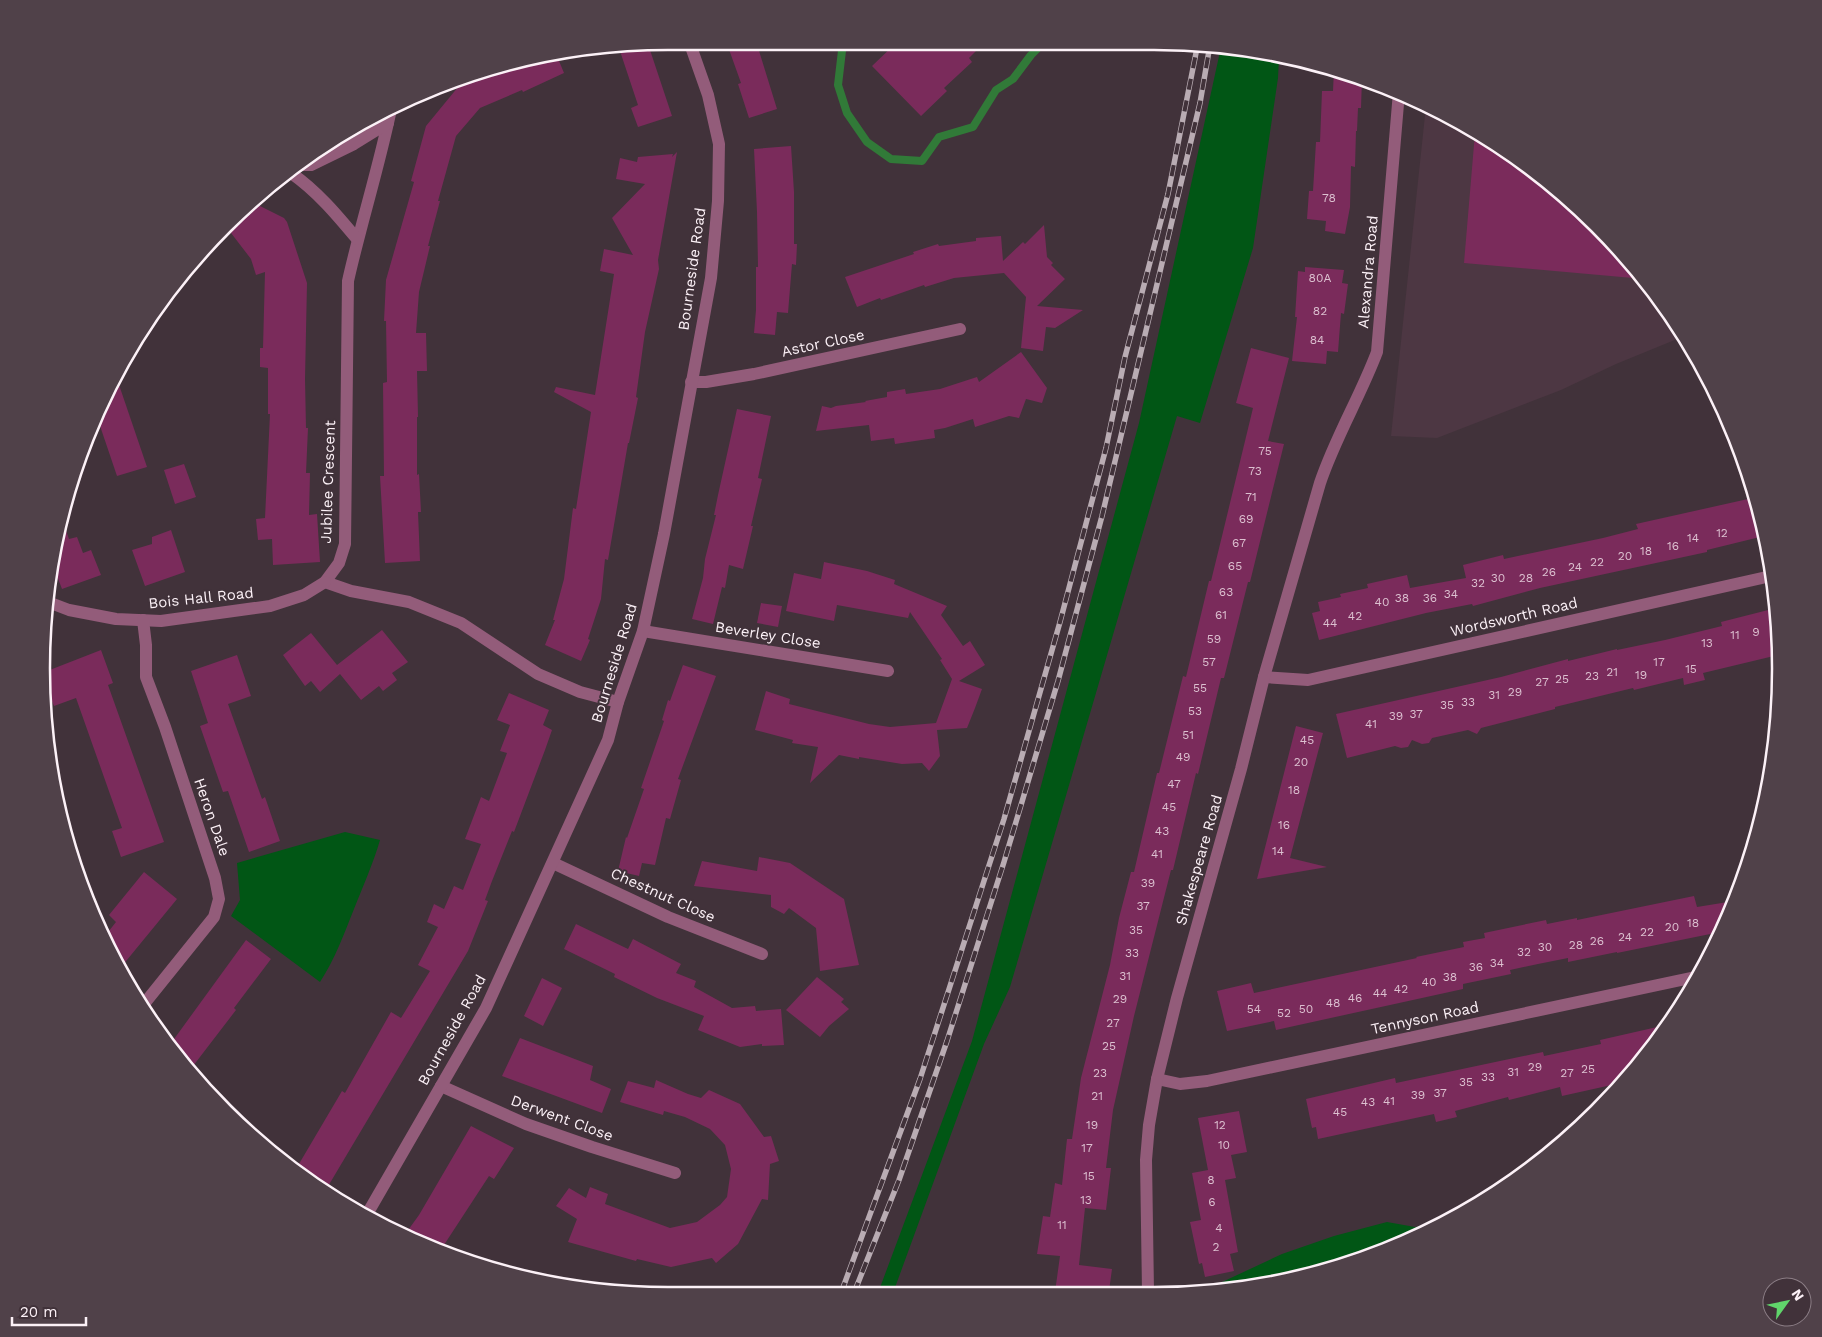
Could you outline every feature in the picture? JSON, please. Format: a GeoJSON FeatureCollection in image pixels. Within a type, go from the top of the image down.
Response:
{"type":"FeatureCollection","features":[{"type":"Feature","properties":{"kind":"street","name":"Bourneside Road"},"geometry":{"type":"LineString","coordinates":[[370,1210],[486,1008],[608,740],[618,702],[644,631],[664,534],[710,278],[718,201],[720,144],[708,95],[693,50]]}},
{"type":"Feature","properties":{"kind":"street","name":"Alexandra Road"},"geometry":{"type":"LineString","coordinates":[[1335,447],[1377,352],[1398,101]]}},
{"type":"Feature","properties":{"kind":"street"},"geometry":{"type":"LineString","coordinates":[[310,165],[354,144],[388,123],[390,117]]}},
{"type":"Feature","properties":{"kind":"street","name":"Jubilee Crescent"},"geometry":{"type":"LineString","coordinates":[[325,582],[339,563],[344,544],[348,281],[357,239],[378,169],[388,123]]}},
{"type":"Feature","properties":{"kind":"street"},"geometry":{"type":"LineString","coordinates":[[295,176],[336,213],[357,239]]}},
{"type":"Feature","properties":{"kind":"street","name":"Astor Close"},"geometry":{"type":"LineString","coordinates":[[691,382],[706,382],[754,374],[960,329]]}},
{"type":"Feature","properties":{"kind":"street","name":"Shakespeare Road"},"geometry":{"type":"LineString","coordinates":[[1148,1287],[1146,1160],[1149,1125],[1157,1079],[1177,998],[1241,769],[1264,677],[1320,483],[1326,464],[1335,447]]}},
{"type":"Feature","properties":{"kind":"street","name":"Wordsworth Road"},"geometry":{"type":"LineString","coordinates":[[1264,677],[1308,680],[1765,577]]}},
{"type":"Feature","properties":{"kind":"street"},"geometry":{"type":"LineString","coordinates":[[325,582],[352,591],[409,602],[461,622],[538,674],[580,692],[618,702]]}},
{"type":"Feature","properties":{"kind":"street","name":"Bois Hall Road"},"geometry":{"type":"LineString","coordinates":[[53,604],[69,610],[116,619],[162,621],[270,606],[304,595],[325,582]]}},
{"type":"Feature","properties":{"kind":"street","name":"Heron Dale"},"geometry":{"type":"LineString","coordinates":[[143,620],[146,645],[146,677],[215,878],[219,898],[214,916],[147,1000]]}},
{"type":"Feature","properties":{"kind":"street","name":"Beverley Close"},"geometry":{"type":"LineString","coordinates":[[644,631],[888,671]]}},
{"type":"Feature","properties":{"kind":"street","name":"Chestnut Close"},"geometry":{"type":"LineString","coordinates":[[553,862],[668,917],[762,954]]}},
{"type":"Feature","properties":{"kind":"street","name":"Tennyson Road"},"geometry":{"type":"LineString","coordinates":[[1157,1079],[1180,1084],[1207,1081],[1689,978]]}},
{"type":"Feature","properties":{"kind":"street","name":"Derwent Close"},"geometry":{"type":"LineString","coordinates":[[441,1086],[526,1124],[675,1173]]}},
{"type":"Feature","properties":{"kind":"shaded area"},"geometry":{"type":"Polygon","coordinates":[[[1425,113],[1497,154],[1561,203],[1619,261],[1644,292],[1677,339],[1616,364],[1561,390],[1437,438],[1391,436],[1425,113]]]}},
{"type":"Feature","properties":{"kind":"green space"},"geometry":{"type":"Polygon","coordinates":[[[1220,54],[1279,63],[1253,248],[1200,423],[1177,416],[1010,987],[984,1044],[895,1287],[880,1287],[972,1041],[1139,423],[1220,54]]]}},
{"type":"Feature","properties":{"kind":"green space"},"geometry":{"type":"Polygon","coordinates":[[[345,832],[380,840],[343,937],[320,982],[231,916],[240,900],[237,863],[345,832]]]}},
{"type":"Feature","properties":{"kind":"green space"},"geometry":{"type":"Polygon","coordinates":[[[1387,1222],[1419,1227],[1390,1240],[1314,1266],[1274,1275],[1219,1283],[1282,1254],[1334,1236],[1387,1222]]]}},
{"type":"Feature","properties":{"kind":"building"},"geometry":{"type":"Polygon","coordinates":[[[650,50],[672,116],[638,127],[631,108],[638,105],[620,52],[650,50]]]}},
{"type":"Feature","properties":{"kind":"building"},"geometry":{"type":"Polygon","coordinates":[[[729,50],[759,50],[777,109],[749,118],[738,84],[741,83],[729,50]]]}},
{"type":"Feature","properties":{"kind":"building"},"geometry":{"type":"Polygon","coordinates":[[[889,50],[977,50],[969,58],[972,62],[944,88],[947,91],[921,116],[872,66],[889,50]]]}},
{"type":"Feature","properties":{"kind":"building"},"geometry":{"type":"Polygon","coordinates":[[[559,60],[564,73],[523,92],[522,90],[480,108],[456,136],[438,201],[440,201],[428,246],[430,246],[419,292],[416,333],[426,333],[427,371],[417,371],[417,475],[419,474],[421,512],[418,512],[420,561],[385,563],[380,476],[384,476],[383,383],[387,382],[386,321],[384,321],[386,280],[414,182],[411,181],[426,126],[458,88],[508,71],[559,60]]]}},
{"type":"Feature","properties":{"kind":"building"},"geometry":{"type":"Polygon","coordinates":[[[1334,77],[1362,87],[1361,108],[1358,108],[1356,131],[1355,167],[1351,166],[1350,207],[1345,234],[1325,231],[1326,221],[1307,219],[1309,191],[1313,191],[1316,142],[1320,142],[1322,91],[1333,91],[1334,77]]]}},
{"type":"Feature","properties":{"kind":"building"},"geometry":{"type":"Polygon","coordinates":[[[1474,140],[1497,154],[1561,203],[1591,231],[1633,278],[1464,263],[1474,140]]]}},
{"type":"Feature","properties":{"kind":"building"},"geometry":{"type":"Polygon","coordinates":[[[791,146],[794,192],[794,244],[797,244],[796,265],[792,264],[788,313],[777,312],[775,335],[754,333],[756,267],[758,267],[754,149],[791,146]]]}},
{"type":"Feature","properties":{"kind":"building"},"geometry":{"type":"Polygon","coordinates":[[[677,152],[658,260],[659,269],[645,332],[636,397],[638,398],[628,443],[608,560],[605,559],[601,599],[588,639],[590,640],[581,661],[545,645],[555,620],[553,620],[564,579],[573,508],[576,509],[591,412],[554,392],[556,387],[595,395],[614,274],[600,271],[604,249],[633,255],[612,218],[645,184],[616,179],[620,158],[637,162],[638,157],[673,154],[672,157],[677,152]]]}},
{"type":"Feature","properties":{"kind":"building"},"geometry":{"type":"Polygon","coordinates":[[[259,205],[284,218],[307,283],[305,379],[306,428],[308,428],[306,473],[310,473],[309,515],[317,514],[320,562],[273,565],[272,539],[258,540],[256,519],[265,518],[270,414],[268,414],[268,368],[260,367],[260,348],[263,348],[265,272],[256,275],[251,259],[231,233],[259,205]]]}},
{"type":"Feature","properties":{"kind":"building"},"geometry":{"type":"Polygon","coordinates":[[[1044,225],[1047,257],[1053,263],[1051,265],[1065,279],[1037,306],[1083,310],[1055,328],[1046,327],[1043,351],[1021,348],[1026,297],[1004,273],[954,278],[925,287],[924,285],[881,300],[880,298],[857,307],[845,277],[938,244],[939,246],[976,241],[976,238],[1001,236],[1003,261],[1023,242],[1025,244],[1044,225]]]}},
{"type":"Feature","properties":{"kind":"building"},"geometry":{"type":"Polygon","coordinates":[[[1305,267],[1344,270],[1342,283],[1348,284],[1344,314],[1341,313],[1338,352],[1327,351],[1326,364],[1292,361],[1297,317],[1295,317],[1298,271],[1305,272],[1305,267]]]}},
{"type":"Feature","properties":{"kind":"building"},"geometry":{"type":"Polygon","coordinates":[[[1251,348],[1289,358],[1268,441],[1284,444],[1250,582],[1248,582],[1224,678],[1221,678],[1173,870],[1171,870],[1134,1016],[1113,1110],[1106,1168],[1111,1168],[1106,1210],[1085,1208],[1079,1265],[1112,1269],[1110,1287],[1056,1287],[1060,1256],[1037,1254],[1043,1216],[1050,1217],[1055,1183],[1062,1185],[1067,1139],[1072,1139],[1081,1078],[1110,965],[1119,918],[1131,872],[1134,872],[1157,773],[1159,773],[1183,676],[1186,677],[1253,408],[1236,403],[1251,348]]]}},
{"type":"Feature","properties":{"kind":"building"},"geometry":{"type":"Polygon","coordinates":[[[1021,352],[1047,388],[1042,403],[1026,399],[1019,418],[1009,416],[975,427],[973,419],[934,430],[935,438],[895,444],[894,438],[871,441],[869,425],[816,431],[822,406],[831,408],[866,402],[887,397],[887,392],[905,389],[906,394],[940,389],[977,377],[979,382],[1021,352]]]}},
{"type":"Feature","properties":{"kind":"building"},"geometry":{"type":"Polygon","coordinates":[[[119,385],[147,467],[117,476],[100,426],[119,385]]]}},
{"type":"Feature","properties":{"kind":"building"},"geometry":{"type":"Polygon","coordinates":[[[737,409],[771,416],[758,478],[762,479],[743,569],[729,565],[725,588],[722,587],[713,624],[692,619],[703,578],[705,559],[716,515],[714,515],[737,409]]]}},
{"type":"Feature","properties":{"kind":"building"},"geometry":{"type":"Polygon","coordinates":[[[184,464],[196,497],[175,504],[164,470],[184,464]]]}},
{"type":"Feature","properties":{"kind":"building"},"geometry":{"type":"Polygon","coordinates":[[[1748,499],[1758,538],[1707,550],[1707,552],[1540,588],[1473,606],[1472,604],[1426,613],[1319,640],[1312,613],[1320,611],[1318,602],[1341,597],[1340,594],[1368,588],[1367,584],[1407,575],[1410,588],[1466,578],[1463,565],[1503,555],[1504,559],[1603,538],[1638,529],[1636,524],[1748,499]]]}},
{"type":"Feature","properties":{"kind":"building"},"geometry":{"type":"Polygon","coordinates":[[[66,530],[69,539],[77,537],[83,553],[91,550],[101,575],[62,589],[57,576],[66,530]]]}},
{"type":"Feature","properties":{"kind":"building"},"geometry":{"type":"Polygon","coordinates":[[[171,530],[185,572],[145,586],[132,550],[152,544],[152,537],[171,530]]]}},
{"type":"Feature","properties":{"kind":"building"},"geometry":{"type":"Polygon","coordinates":[[[824,562],[867,571],[895,580],[894,584],[947,606],[941,615],[963,646],[970,641],[985,665],[959,681],[982,689],[967,728],[937,730],[940,756],[929,771],[922,763],[902,764],[839,755],[810,783],[818,747],[792,743],[793,740],[755,730],[766,691],[790,699],[789,704],[869,724],[890,727],[936,723],[952,679],[940,660],[942,659],[910,612],[908,618],[837,605],[834,621],[786,611],[794,573],[821,579],[824,562]]]}},
{"type":"Feature","properties":{"kind":"building"},"geometry":{"type":"Polygon","coordinates":[[[761,603],[782,606],[778,627],[757,623],[761,603]]]}},
{"type":"Feature","properties":{"kind":"building"},"geometry":{"type":"Polygon","coordinates":[[[1769,610],[1772,657],[1703,673],[1705,680],[1684,685],[1683,678],[1634,690],[1633,688],[1481,728],[1477,734],[1468,730],[1432,738],[1429,743],[1422,744],[1412,740],[1408,747],[1401,748],[1395,746],[1347,758],[1336,714],[1501,677],[1568,659],[1568,661],[1665,640],[1722,626],[1721,622],[1769,610]]]}},
{"type":"Feature","properties":{"kind":"building"},"geometry":{"type":"Polygon","coordinates":[[[382,630],[408,662],[392,673],[397,680],[383,691],[379,686],[361,700],[340,674],[320,692],[311,681],[305,686],[283,655],[311,633],[337,665],[382,630]]]}},
{"type":"Feature","properties":{"kind":"building"},"geometry":{"type":"Polygon","coordinates":[[[101,650],[113,683],[108,685],[164,842],[121,857],[112,831],[122,828],[76,698],[54,706],[51,698],[50,670],[101,650]]]}},
{"type":"Feature","properties":{"kind":"building"},"geometry":{"type":"Polygon","coordinates":[[[237,655],[251,696],[228,704],[262,799],[265,797],[280,841],[249,852],[228,791],[223,792],[200,726],[208,723],[191,671],[237,655]]]}},
{"type":"Feature","properties":{"kind":"building"},"geometry":{"type":"Polygon","coordinates":[[[683,665],[716,676],[678,779],[681,780],[670,819],[666,818],[655,865],[642,863],[639,876],[618,871],[626,837],[644,789],[641,788],[664,721],[662,720],[668,700],[670,701],[683,665]]]}},
{"type":"Feature","properties":{"kind":"building"},"geometry":{"type":"Polygon","coordinates":[[[509,693],[549,710],[543,725],[552,730],[514,832],[512,831],[492,881],[485,900],[488,901],[468,951],[329,1185],[299,1164],[342,1091],[345,1093],[391,1012],[401,1018],[430,971],[418,965],[438,927],[427,922],[434,904],[444,909],[454,886],[463,890],[481,844],[465,839],[481,797],[489,801],[507,753],[500,751],[510,725],[497,720],[509,693]]]}},
{"type":"Feature","properties":{"kind":"building"},"geometry":{"type":"Polygon","coordinates":[[[1296,726],[1323,733],[1290,858],[1327,867],[1257,879],[1296,726]]]}},
{"type":"Feature","properties":{"kind":"building"},"geometry":{"type":"Polygon","coordinates":[[[759,857],[790,863],[844,899],[859,965],[820,971],[816,928],[789,908],[784,914],[771,907],[771,895],[694,886],[702,861],[757,871],[759,857]]]}},
{"type":"Feature","properties":{"kind":"building"},"geometry":{"type":"Polygon","coordinates":[[[144,872],[177,899],[125,963],[109,931],[116,922],[109,915],[144,872]]]}},
{"type":"Feature","properties":{"kind":"building"},"geometry":{"type":"Polygon","coordinates":[[[1694,896],[1697,907],[1726,902],[1712,934],[1568,962],[1568,958],[1510,970],[1511,974],[1463,984],[1463,989],[1276,1030],[1274,1021],[1227,1031],[1217,991],[1251,983],[1254,993],[1464,947],[1463,942],[1485,938],[1484,933],[1546,920],[1547,924],[1577,918],[1577,920],[1694,896]]]}},
{"type":"Feature","properties":{"kind":"building"},"geometry":{"type":"Polygon","coordinates":[[[576,924],[628,949],[633,939],[681,964],[676,973],[696,981],[694,987],[732,1008],[755,1006],[756,1011],[781,1009],[784,1045],[762,1046],[762,1044],[740,1047],[698,1030],[704,1016],[657,998],[614,977],[615,974],[564,949],[576,924]]]}},
{"type":"Feature","properties":{"kind":"building"},"geometry":{"type":"Polygon","coordinates":[[[246,940],[271,959],[234,1008],[236,1010],[194,1065],[174,1039],[246,940]]]}},
{"type":"Feature","properties":{"kind":"building"},"geometry":{"type":"Polygon","coordinates":[[[817,977],[844,999],[841,1002],[849,1009],[829,1026],[820,1037],[786,1010],[817,977]]]}},
{"type":"Feature","properties":{"kind":"building"},"geometry":{"type":"Polygon","coordinates":[[[542,978],[562,988],[543,1026],[524,1016],[542,978]]]}},
{"type":"Feature","properties":{"kind":"building"},"geometry":{"type":"Polygon","coordinates":[[[1657,1027],[1610,1085],[1562,1096],[1560,1087],[1509,1100],[1508,1097],[1455,1111],[1457,1117],[1436,1122],[1434,1114],[1318,1139],[1316,1127],[1312,1128],[1306,1099],[1395,1078],[1396,1083],[1543,1052],[1544,1056],[1601,1044],[1600,1040],[1657,1027]]]}},
{"type":"Feature","properties":{"kind":"building"},"geometry":{"type":"Polygon","coordinates":[[[520,1038],[593,1066],[590,1080],[611,1089],[602,1113],[502,1076],[520,1038]]]}},
{"type":"Feature","properties":{"kind":"building"},"geometry":{"type":"Polygon","coordinates":[[[656,1080],[701,1098],[709,1090],[740,1104],[764,1137],[771,1136],[779,1161],[770,1164],[768,1200],[762,1199],[738,1244],[716,1263],[712,1258],[671,1267],[637,1259],[636,1261],[568,1242],[577,1219],[556,1206],[569,1188],[586,1198],[590,1187],[608,1194],[605,1204],[670,1228],[697,1222],[720,1205],[727,1197],[731,1169],[725,1145],[710,1129],[685,1117],[664,1111],[663,1115],[620,1102],[628,1081],[654,1088],[656,1080]]]}},
{"type":"Feature","properties":{"kind":"building"},"geometry":{"type":"Polygon","coordinates":[[[1239,1111],[1247,1152],[1231,1155],[1236,1178],[1225,1180],[1238,1252],[1230,1254],[1234,1271],[1205,1277],[1202,1263],[1199,1264],[1190,1222],[1201,1220],[1192,1173],[1208,1170],[1198,1118],[1239,1111]]]}},
{"type":"Feature","properties":{"kind":"building"},"geometry":{"type":"Polygon","coordinates":[[[471,1126],[514,1148],[494,1179],[489,1176],[444,1245],[409,1229],[471,1126]]]}},
{"type":"Feature","properties":{"kind":"waterway"},"geometry":{"type":"LineString","coordinates":[[842,50],[838,85],[847,113],[867,142],[891,159],[922,161],[939,137],[973,127],[996,90],[1013,79],[1036,50]]}},
{"type":"Feature","properties":{"kind":"railway"},"geometry":{"type":"LineString","coordinates":[[843,1287],[920,1079],[1004,819],[1060,622],[1106,448],[1125,357],[1168,194],[1196,51]]}},
{"type":"Feature","properties":{"kind":"railway"},"geometry":{"type":"LineString","coordinates":[[856,1287],[899,1180],[947,1041],[1004,862],[1058,681],[1102,516],[1200,103],[1209,52]]}}]}
